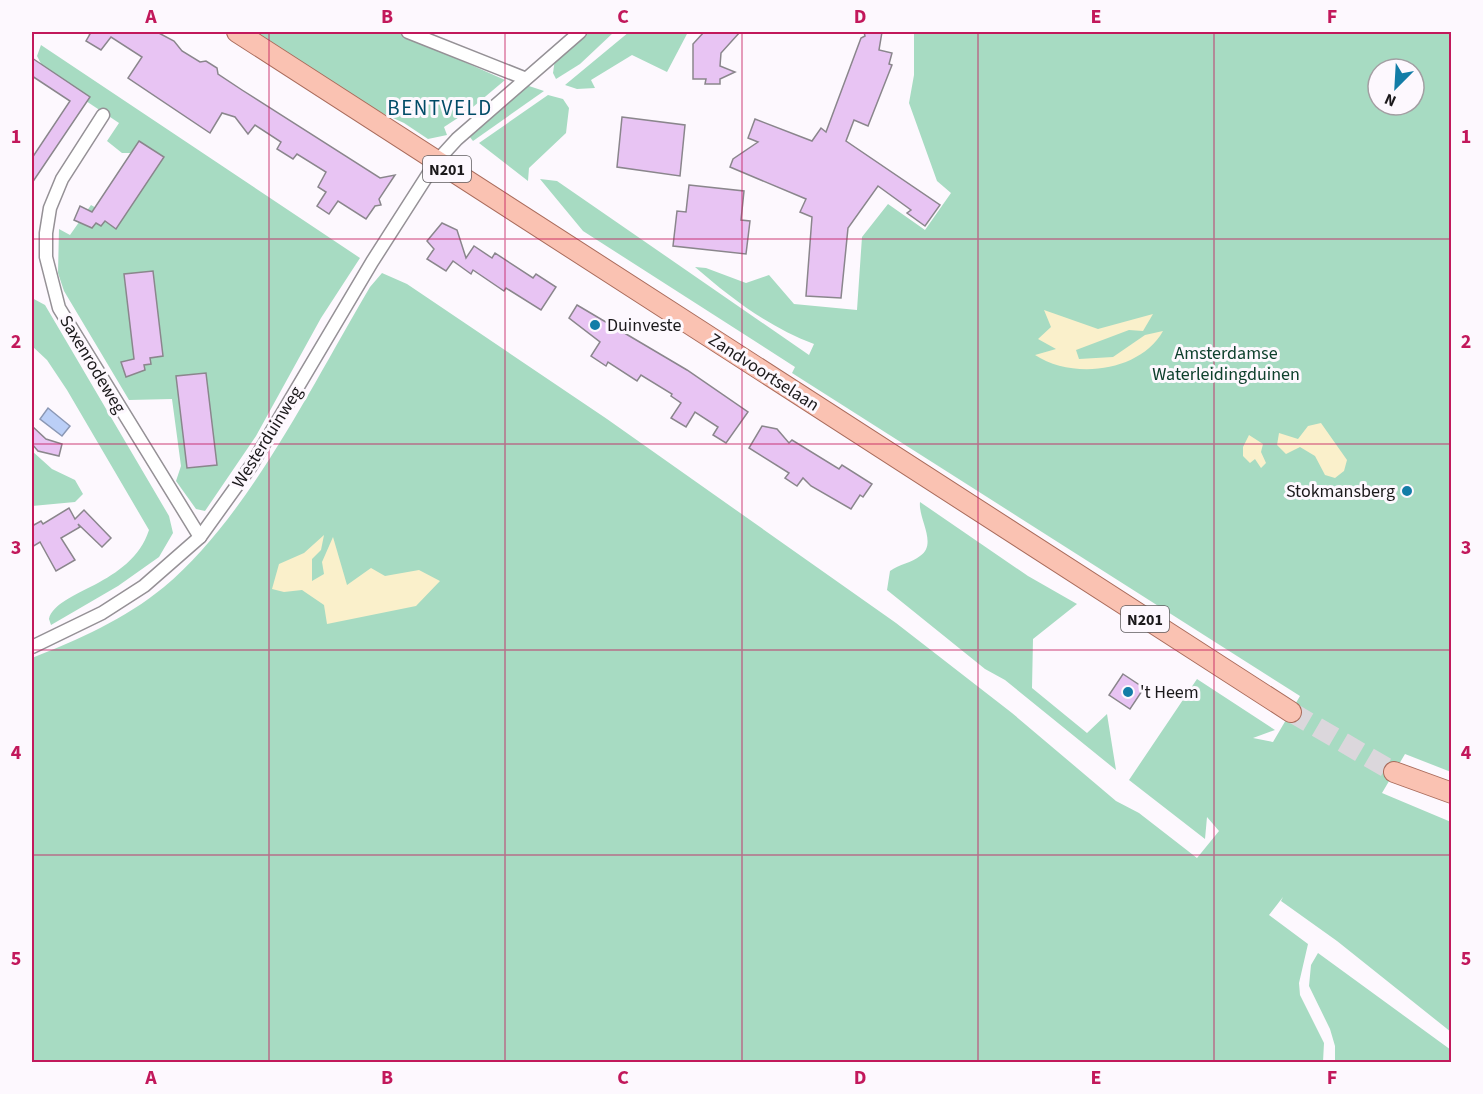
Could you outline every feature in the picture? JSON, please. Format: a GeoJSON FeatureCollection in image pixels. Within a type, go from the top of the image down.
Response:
{"type":"FeatureCollection","features":[{"type":"Feature","properties":{"kind":"main road","name":"Zandvoortselaan"},"geometry":{"type":"LineString","coordinates":[[237,32],[1291,712]]}},
{"type":"Feature","properties":{"kind":"main road"},"geometry":{"type":"LineString","coordinates":[[1394,772],[1452,793]]}},
{"type":"Feature","properties":{"kind":"street"},"geometry":{"type":"LineString","coordinates":[[408,32],[524,78]]}},
{"type":"Feature","properties":{"kind":"street","name":"Westerduinweg"},"geometry":{"type":"LineString","coordinates":[[32,647],[102,613],[144,586],[200,537],[251,466],[372,262],[436,162],[457,139],[524,78],[580,32]]}},
{"type":"Feature","properties":{"kind":"street","name":"Saxenrodeweg"},"geometry":{"type":"LineString","coordinates":[[103,115],[62,179],[50,208],[46,233],[46,257],[59,308],[200,537]]}},
{"type":"Feature","properties":{"kind":"green space"},"geometry":{"type":"Polygon","coordinates":[[[254,32],[397,32],[505,80],[467,112],[444,127],[447,135],[428,139],[404,123],[373,109],[254,32]]]}},
{"type":"Feature","properties":{"kind":"green space"},"geometry":{"type":"Polygon","coordinates":[[[589,32],[614,32],[580,64],[556,79],[553,73],[555,59],[589,32]]]}},
{"type":"Feature","properties":{"kind":"green space"},"geometry":{"type":"Polygon","coordinates":[[[629,32],[688,32],[667,72],[632,55],[591,80],[595,88],[577,89],[565,85],[629,32]]]}},
{"type":"Feature","properties":{"kind":"green space","name":"Amsterdamse Waterleidingduinen"},"geometry":{"type":"Polygon","coordinates":[[[914,32],[1451,32],[1451,772],[1405,754],[1382,793],[1451,822],[1451,1032],[1337,941],[1281,901],[1283,897],[1269,915],[1308,944],[1299,983],[1300,995],[1324,1043],[1323,1062],[32,1062],[32,658],[117,619],[164,587],[195,558],[252,486],[278,446],[370,287],[382,273],[407,284],[607,419],[896,623],[1012,713],[1116,801],[1139,813],[1197,858],[1219,831],[1207,817],[1205,839],[1129,780],[1197,679],[1275,730],[1253,738],[1273,742],[1300,696],[792,373],[795,367],[583,231],[540,179],[557,181],[809,355],[814,344],[781,329],[751,311],[695,267],[706,268],[746,283],[769,275],[794,304],[857,310],[862,237],[888,204],[925,230],[951,193],[937,181],[909,103],[914,75],[914,32]]]}},
{"type":"Feature","properties":{"kind":"green space"},"geometry":{"type":"Polygon","coordinates":[[[41,45],[360,258],[321,318],[256,436],[205,511],[196,509],[176,481],[181,466],[172,399],[129,400],[64,291],[58,273],[59,229],[70,235],[91,205],[98,209],[131,153],[122,153],[107,141],[119,123],[47,75],[37,56],[41,45]]]}},
{"type":"Feature","properties":{"kind":"green space"},"geometry":{"type":"Polygon","coordinates":[[[526,85],[544,91],[473,141],[469,136],[526,85]]]}},
{"type":"Feature","properties":{"kind":"green space"},"geometry":{"type":"Polygon","coordinates":[[[548,95],[563,99],[569,108],[566,133],[529,168],[528,181],[479,143],[548,95]]]}},
{"type":"Feature","properties":{"kind":"green space"},"geometry":{"type":"Polygon","coordinates":[[[32,298],[45,305],[169,516],[173,533],[159,557],[118,586],[51,625],[49,619],[55,609],[127,563],[140,549],[149,530],[67,390],[47,360],[32,346],[32,298]]]}},
{"type":"Feature","properties":{"kind":"green space"},"geometry":{"type":"Polygon","coordinates":[[[32,451],[52,469],[75,480],[83,494],[75,502],[32,506],[32,451]]]}},
{"type":"Feature","properties":{"kind":"green space"},"geometry":{"type":"Polygon","coordinates":[[[920,502],[1028,576],[1077,604],[1033,639],[1032,688],[1087,733],[1107,714],[1116,770],[1005,680],[985,669],[887,590],[890,571],[917,558],[925,551],[927,538],[920,502]]]}},
{"type":"Feature","properties":{"kind":"green space"},"geometry":{"type":"Polygon","coordinates":[[[1318,953],[1451,1050],[1451,1062],[1335,1062],[1335,1046],[1330,1029],[1309,986],[1311,965],[1318,953]]]}},
{"type":"Feature","properties":{"kind":"sand"},"geometry":{"type":"Polygon","coordinates":[[[1044,310],[1098,329],[1153,314],[1143,331],[1129,330],[1076,350],[1079,359],[1113,357],[1145,335],[1163,331],[1139,356],[1122,363],[1105,368],[1068,368],[1050,363],[1035,355],[1056,349],[1038,339],[1051,327],[1044,310]]]}},
{"type":"Feature","properties":{"kind":"sand"},"geometry":{"type":"Polygon","coordinates":[[[1321,423],[1347,460],[1344,471],[1335,478],[1325,475],[1315,456],[1300,447],[1286,454],[1277,445],[1279,433],[1298,439],[1308,426],[1321,423]]]}},
{"type":"Feature","properties":{"kind":"sand"},"geometry":{"type":"Polygon","coordinates":[[[1249,435],[1263,444],[1261,452],[1266,463],[1261,468],[1255,459],[1250,463],[1243,456],[1243,447],[1249,435]]]}},
{"type":"Feature","properties":{"kind":"sand"},"geometry":{"type":"Polygon","coordinates":[[[324,535],[321,550],[312,559],[312,581],[324,574],[322,562],[333,537],[347,585],[371,568],[385,576],[419,570],[440,581],[416,606],[327,624],[324,605],[302,590],[284,592],[272,589],[279,564],[304,553],[324,535]]]}},
{"type":"Feature","properties":{"kind":"water"},"geometry":{"type":"Polygon","coordinates":[[[48,408],[70,426],[62,436],[40,419],[48,408]]]}},
{"type":"Feature","properties":{"kind":"building"},"geometry":{"type":"Polygon","coordinates":[[[86,32],[157,32],[174,41],[182,51],[200,62],[206,61],[217,68],[218,74],[380,178],[395,175],[379,199],[381,205],[375,206],[366,219],[338,201],[329,214],[317,206],[326,192],[318,187],[326,172],[297,154],[293,159],[277,149],[281,142],[255,125],[248,134],[235,117],[222,113],[210,133],[128,78],[142,57],[111,37],[101,50],[86,41],[90,34],[86,32]]]}},
{"type":"Feature","properties":{"kind":"building"},"geometry":{"type":"Polygon","coordinates":[[[704,32],[740,32],[721,53],[720,66],[735,72],[720,79],[720,84],[705,84],[706,79],[693,79],[693,44],[704,32]]]}},
{"type":"Feature","properties":{"kind":"building"},"geometry":{"type":"Polygon","coordinates":[[[864,32],[882,32],[879,50],[892,53],[889,64],[892,65],[868,126],[854,120],[846,141],[940,205],[925,226],[907,213],[911,210],[878,186],[848,228],[841,298],[806,296],[812,217],[800,212],[806,199],[730,167],[733,159],[758,142],[748,138],[755,119],[812,141],[821,128],[826,132],[861,38],[865,36],[864,32]]]}},
{"type":"Feature","properties":{"kind":"building"},"geometry":{"type":"Polygon","coordinates":[[[32,58],[90,97],[32,183],[32,158],[70,101],[32,76],[32,58]]]}},
{"type":"Feature","properties":{"kind":"building"},"geometry":{"type":"Polygon","coordinates":[[[622,117],[685,125],[680,176],[617,167],[622,117]]]}},
{"type":"Feature","properties":{"kind":"building"},"geometry":{"type":"Polygon","coordinates":[[[139,141],[164,157],[116,229],[105,221],[101,226],[96,223],[92,228],[74,220],[80,206],[92,212],[139,141]]]}},
{"type":"Feature","properties":{"kind":"building"},"geometry":{"type":"Polygon","coordinates":[[[689,185],[744,191],[741,220],[750,221],[746,254],[673,246],[677,211],[686,212],[689,185]]]}},
{"type":"Feature","properties":{"kind":"building"},"geometry":{"type":"Polygon","coordinates":[[[442,223],[457,230],[466,258],[474,246],[492,258],[495,253],[533,278],[536,274],[556,287],[541,310],[506,288],[504,291],[473,270],[471,274],[453,261],[446,271],[427,259],[434,249],[427,241],[442,223]]]}},
{"type":"Feature","properties":{"kind":"building"},"geometry":{"type":"Polygon","coordinates":[[[153,271],[163,356],[150,358],[151,364],[144,365],[145,370],[126,377],[121,362],[134,359],[124,274],[153,271]]]}},
{"type":"Feature","properties":{"kind":"building"},"geometry":{"type":"Polygon","coordinates":[[[577,305],[687,370],[748,412],[726,443],[713,435],[718,427],[695,412],[686,427],[671,418],[681,403],[671,396],[672,394],[641,375],[637,381],[608,362],[606,366],[591,356],[600,342],[569,318],[577,305]]]}},
{"type":"Feature","properties":{"kind":"building"},"geometry":{"type":"Polygon","coordinates":[[[206,373],[217,465],[187,468],[176,376],[206,373]]]}},
{"type":"Feature","properties":{"kind":"building"},"geometry":{"type":"Polygon","coordinates":[[[32,426],[46,439],[62,444],[59,456],[38,451],[32,444],[32,426]]]}},
{"type":"Feature","properties":{"kind":"building"},"geometry":{"type":"Polygon","coordinates":[[[762,426],[777,429],[789,443],[792,440],[839,469],[842,465],[872,484],[863,497],[860,495],[851,509],[811,486],[803,478],[797,486],[785,478],[789,473],[749,448],[762,426]]]}},
{"type":"Feature","properties":{"kind":"building"},"geometry":{"type":"Polygon","coordinates":[[[69,508],[75,519],[84,510],[111,538],[102,547],[78,524],[80,527],[61,538],[75,560],[56,571],[40,542],[32,547],[32,526],[41,521],[43,524],[69,508]]]}},
{"type":"Feature","properties":{"kind":"building","name":"'t Heem"},"geometry":{"type":"Polygon","coordinates":[[[1123,674],[1144,688],[1130,709],[1109,695],[1123,674]]]}},
{"type":"Feature","properties":{"kind":"tunnel"},"geometry":{"type":"LineString","coordinates":[[1291,712],[1394,772]]}},
{"type":"Feature","properties":{"kind":"place","name":"Duinveste"},"geometry":{"type":"Point","coordinates":[595,325]}},
{"type":"Feature","properties":{"kind":"place","name":"Stokmansberg"},"geometry":{"type":"Point","coordinates":[1407,491]}},
{"type":"Feature","properties":{"kind":"place","name":"'t Heem"},"geometry":{"type":"Point","coordinates":[1128,692]}},
{"type":"Feature","properties":{"kind":"district","name":"BENTVELD"},"geometry":{"type":"Point","coordinates":[440,108]}}]}
